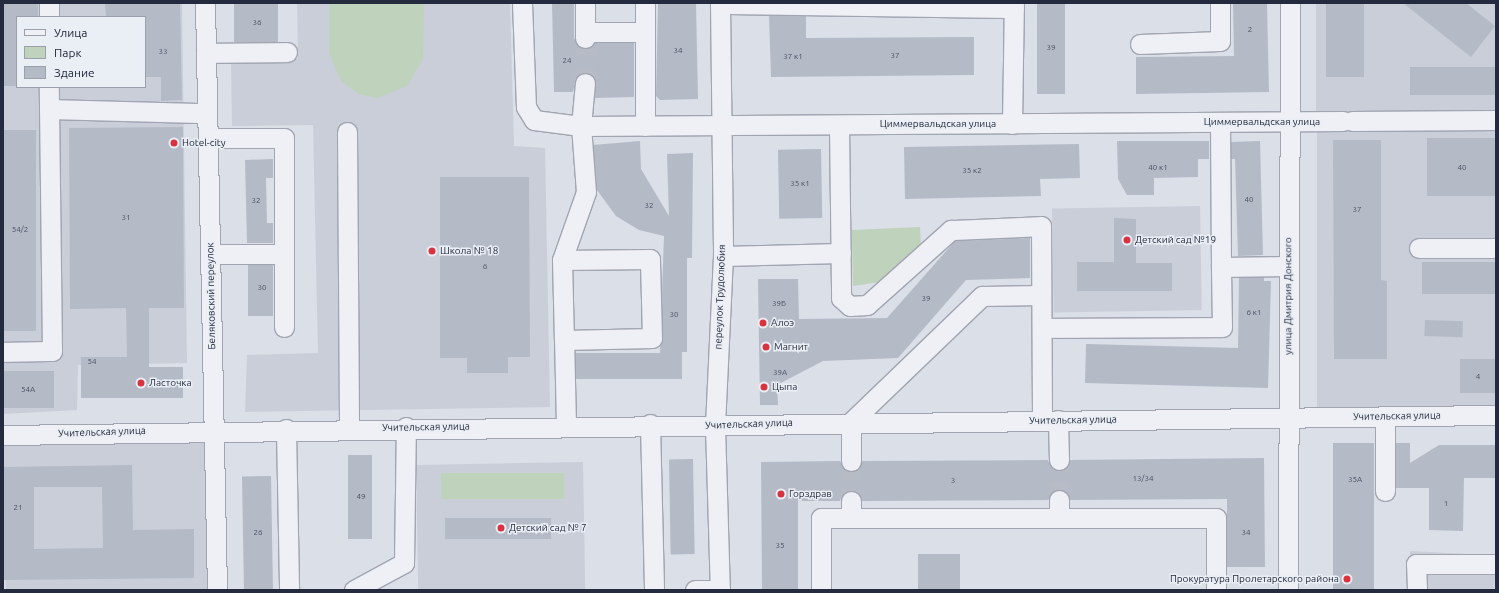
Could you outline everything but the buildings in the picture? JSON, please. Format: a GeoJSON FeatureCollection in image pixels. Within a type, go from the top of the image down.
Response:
{"type":"FeatureCollection","features":[{"type":"Feature","properties":{"kind":"street"},"geometry":{"type":"LineString","coordinates":[[49,3],[49,16]]}},
{"type":"Feature","properties":{"kind":"street","name":"Беляковский переулок"},"geometry":{"type":"LineString","coordinates":[[205,3],[217,590]]}},
{"type":"Feature","properties":{"kind":"street","name":"Циммервальдская улица"},"geometry":{"type":"LineString","coordinates":[[522,3],[526,107],[534,120],[581,126],[1496,120]]}},
{"type":"Feature","properties":{"kind":"street"},"geometry":{"type":"LineString","coordinates":[[585,3],[585,35],[645,32]]}},
{"type":"Feature","properties":{"kind":"street"},"geometry":{"type":"LineString","coordinates":[[645,3],[646,126]]}},
{"type":"Feature","properties":{"kind":"street"},"geometry":{"type":"LineString","coordinates":[[720,3],[1014,6],[1012,124]]}},
{"type":"Feature","properties":{"kind":"street","name":"переулок Трудолюбия"},"geometry":{"type":"LineString","coordinates":[[720,3],[723,256],[714,426],[720,590]]}},
{"type":"Feature","properties":{"kind":"street"},"geometry":{"type":"LineString","coordinates":[[1140,44],[1220,41],[1220,3]]}},
{"type":"Feature","properties":{"kind":"street","name":"улица Дмитрия Донского"},"geometry":{"type":"LineString","coordinates":[[1288,590],[1288,122],[1290,3]]}},
{"type":"Feature","properties":{"kind":"street"},"geometry":{"type":"LineString","coordinates":[[206,53],[287,52]]}},
{"type":"Feature","properties":{"kind":"street"},"geometry":{"type":"LineString","coordinates":[[566,425],[562,260],[586,192],[581,126],[585,84]]}},
{"type":"Feature","properties":{"kind":"street"},"geometry":{"type":"LineString","coordinates":[[3,352],[52,351],[49,88]]}},
{"type":"Feature","properties":{"kind":"street"},"geometry":{"type":"LineString","coordinates":[[49,109],[207,113]]}},
{"type":"Feature","properties":{"kind":"street"},"geometry":{"type":"LineString","coordinates":[[1042,328],[1222,327],[1220,122]]}},
{"type":"Feature","properties":{"kind":"street"},"geometry":{"type":"LineString","coordinates":[[839,125],[841,298],[850,306],[867,305],[951,230],[1041,226],[1042,328],[1050,420],[1059,460]]}},
{"type":"Feature","properties":{"kind":"street"},"geometry":{"type":"LineString","coordinates":[[347,132],[349,428]]}},
{"type":"Feature","properties":{"kind":"street"},"geometry":{"type":"LineString","coordinates":[[208,138],[284,138],[284,327]]}},
{"type":"Feature","properties":{"kind":"street"},"geometry":{"type":"LineString","coordinates":[[1418,248],[1496,248]]}},
{"type":"Feature","properties":{"kind":"street"},"geometry":{"type":"LineString","coordinates":[[210,254],[284,254]]}},
{"type":"Feature","properties":{"kind":"street"},"geometry":{"type":"LineString","coordinates":[[723,256],[841,254]]}},
{"type":"Feature","properties":{"kind":"street"},"geometry":{"type":"LineString","coordinates":[[562,260],[650,259],[652,330],[652,338],[564,340]]}},
{"type":"Feature","properties":{"kind":"street"},"geometry":{"type":"LineString","coordinates":[[1221,267],[1288,266]]}},
{"type":"Feature","properties":{"kind":"street"},"geometry":{"type":"LineString","coordinates":[[851,461],[851,422],[982,296],[1041,295]]}},
{"type":"Feature","properties":{"kind":"street","name":"Учительская улица"},"geometry":{"type":"LineString","coordinates":[[3,435],[214,429],[650,424],[714,426],[851,422],[1496,415]]}},
{"type":"Feature","properties":{"kind":"street"},"geometry":{"type":"LineString","coordinates":[[1385,416],[1385,491]]}},
{"type":"Feature","properties":{"kind":"street"},"geometry":{"type":"LineString","coordinates":[[650,424],[654,590]]}},
{"type":"Feature","properties":{"kind":"street"},"geometry":{"type":"LineString","coordinates":[[354,590],[404,563],[406,427]]}},
{"type":"Feature","properties":{"kind":"street"},"geometry":{"type":"LineString","coordinates":[[286,429],[289,590]]}},
{"type":"Feature","properties":{"kind":"street"},"geometry":{"type":"LineString","coordinates":[[821,590],[821,518],[851,509],[1059,509],[1216,518],[1216,590]]}},
{"type":"Feature","properties":{"kind":"street"},"geometry":{"type":"LineString","coordinates":[[1417,590],[1416,564],[1496,564]]}},
{"type":"Feature","properties":{"kind":"street"},"geometry":{"type":"LineString","coordinates":[[695,590],[720,590]]}},
{"type":"Feature","properties":{"kind":"shaded area"},"geometry":{"type":"Polygon","coordinates":[[[3,3],[182,3],[187,363],[78,365],[77,410],[3,414],[3,3]]]}},
{"type":"Feature","properties":{"kind":"shaded area","name":"Школа № 18"},"geometry":{"type":"Polygon","coordinates":[[[297,3],[510,3],[514,146],[545,148],[550,407],[245,412],[247,355],[318,353],[313,125],[232,126],[231,61],[298,59],[297,3]]]}},
{"type":"Feature","properties":{"kind":"shaded area"},"geometry":{"type":"Polygon","coordinates":[[[1316,3],[1496,3],[1496,113],[1316,113],[1316,3]]]}},
{"type":"Feature","properties":{"kind":"shaded area"},"geometry":{"type":"Polygon","coordinates":[[[1317,128],[1496,128],[1496,407],[1317,407],[1317,128]]]}},
{"type":"Feature","properties":{"kind":"shaded area","name":"Детский сад №19"},"geometry":{"type":"Polygon","coordinates":[[[1200,206],[1202,310],[1054,313],[1052,209],[1200,206]]]}},
{"type":"Feature","properties":{"kind":"shaded area"},"geometry":{"type":"Polygon","coordinates":[[[214,429],[217,590],[6,590],[3,433],[214,429]]]}},
{"type":"Feature","properties":{"kind":"shaded area","name":"Детский сад № 7"},"geometry":{"type":"Polygon","coordinates":[[[583,462],[585,590],[418,590],[416,465],[583,462]]]}},
{"type":"Feature","properties":{"kind":"shaded area"},"geometry":{"type":"Polygon","coordinates":[[[1410,551],[1496,556],[1494,590],[1408,590],[1410,551]]]}},
{"type":"Feature","properties":{"kind":"green space"},"geometry":{"type":"Polygon","coordinates":[[[329,3],[424,3],[423,59],[407,86],[378,98],[358,94],[341,81],[329,53],[329,3]]]}},
{"type":"Feature","properties":{"kind":"green space"},"geometry":{"type":"Polygon","coordinates":[[[920,227],[921,246],[880,282],[853,286],[852,230],[920,227]]]}},
{"type":"Feature","properties":{"kind":"green space"},"geometry":{"type":"Polygon","coordinates":[[[441,473],[564,473],[564,499],[441,499],[441,473]]]}},
{"type":"Feature","properties":{"kind":"tunnel"},"geometry":{"type":"LineString","coordinates":[[585,38],[585,83]]}},
{"type":"Feature","properties":{"kind":"tunnel"},"geometry":{"type":"LineString","coordinates":[[1059,460],[1059,500]]}},
{"type":"Feature","properties":{"kind":"tunnel"},"geometry":{"type":"LineString","coordinates":[[851,461],[851,501]]}},
{"type":"Feature","properties":{"kind":"place","name":"Hotel-city"},"geometry":{"type":"Point","coordinates":[174,143]}},
{"type":"Feature","properties":{"kind":"place","name":"Детский сад №19"},"geometry":{"type":"Point","coordinates":[1127,240]}},
{"type":"Feature","properties":{"kind":"place","name":"Школа № 18"},"geometry":{"type":"Point","coordinates":[432,251]}},
{"type":"Feature","properties":{"kind":"place","name":"Алоэ"},"geometry":{"type":"Point","coordinates":[763,323]}},
{"type":"Feature","properties":{"kind":"place","name":"Магнит"},"geometry":{"type":"Point","coordinates":[766,347]}},
{"type":"Feature","properties":{"kind":"place","name":"Ласточка"},"geometry":{"type":"Point","coordinates":[141,383]}},
{"type":"Feature","properties":{"kind":"place","name":"Цыпа"},"geometry":{"type":"Point","coordinates":[764,387]}},
{"type":"Feature","properties":{"kind":"place","name":"Горздрав"},"geometry":{"type":"Point","coordinates":[781,494]}},
{"type":"Feature","properties":{"kind":"place","name":"Детский сад № 7"},"geometry":{"type":"Point","coordinates":[501,528]}},
{"type":"Feature","properties":{"kind":"place","name":"Прокуратура Пролетарского района"},"geometry":{"type":"Point","coordinates":[1347,579]}}]}
